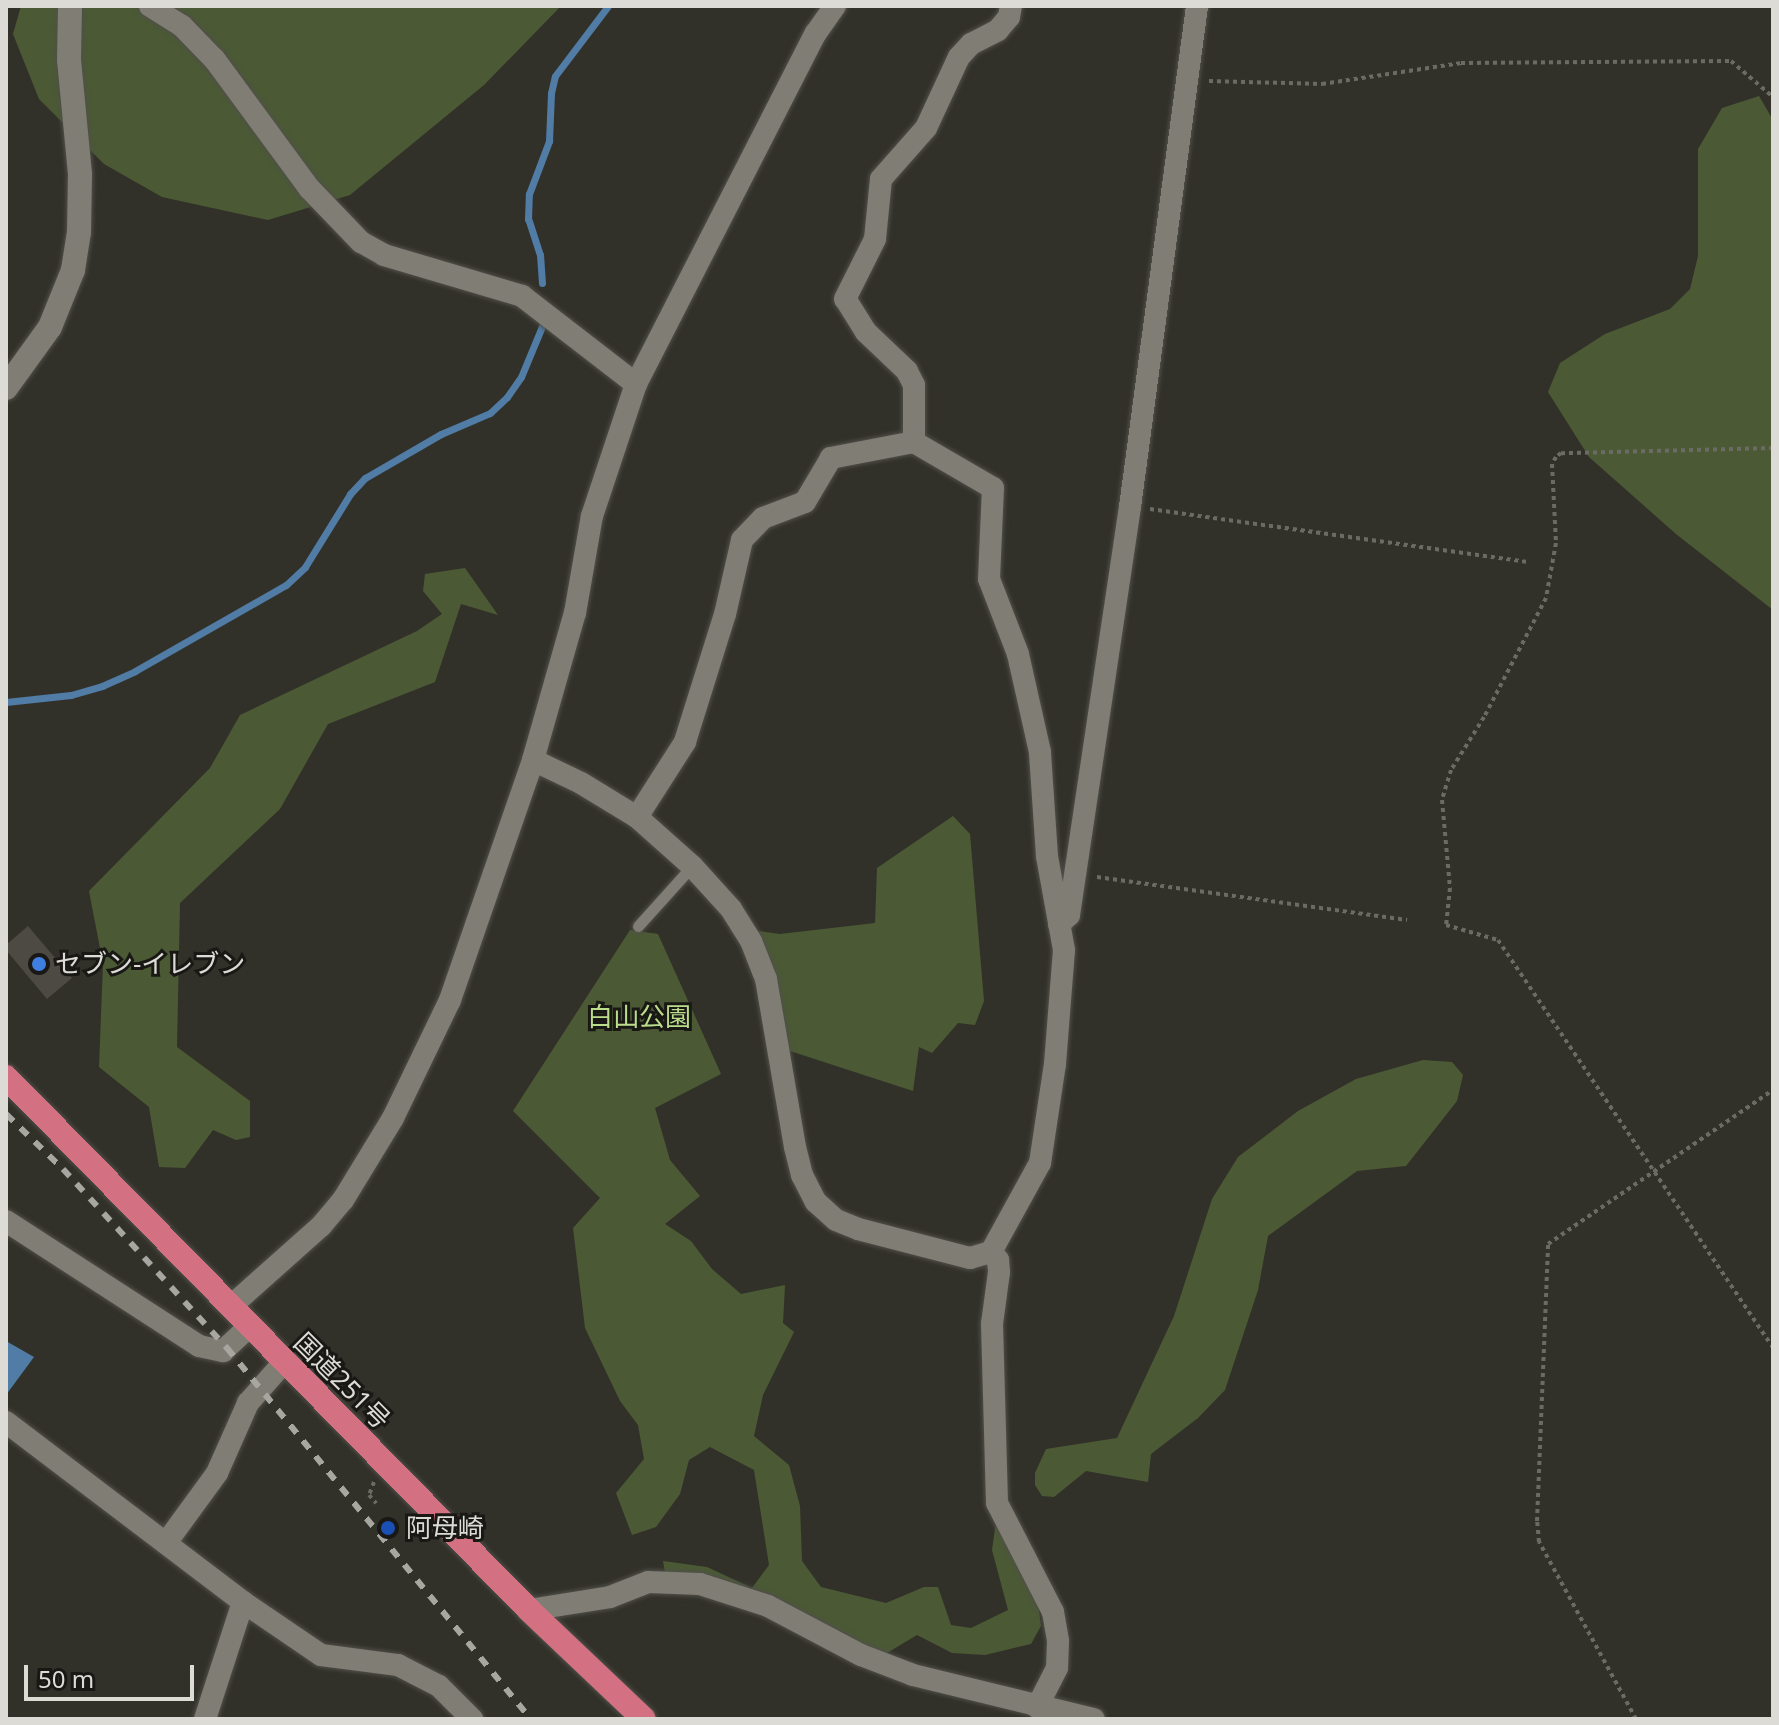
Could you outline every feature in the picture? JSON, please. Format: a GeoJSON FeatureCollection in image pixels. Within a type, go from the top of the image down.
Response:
{"type":"FeatureCollection","features":[{"type":"Feature","properties":{"kind":"highway","name":"国道251号"},"geometry":{"type":"LineString","coordinates":[[6,1077],[529,1610],[644,1719]]}},
{"type":"Feature","properties":{"kind":"street"},"geometry":{"type":"LineString","coordinates":[[10,378],[60,306],[73,270],[79,232],[80,174],[69,60],[70,6]]}},
{"type":"Feature","properties":{"kind":"street"},"geometry":{"type":"LineString","coordinates":[[150,6],[182,26],[215,60],[309,188],[361,242],[384,255],[522,296],[636,384]]}},
{"type":"Feature","properties":{"kind":"street"},"geometry":{"type":"LineString","coordinates":[[230,1307],[321,1226],[343,1200],[393,1118],[456,985],[533,760],[575,613],[592,516],[636,384],[802,59],[835,6]]}},
{"type":"Feature","properties":{"kind":"street"},"geometry":{"type":"LineString","coordinates":[[914,442],[914,385],[907,371],[866,332],[845,299],[875,239],[881,179],[926,128],[959,57],[971,44],[998,30],[1009,17],[1011,6]]}},
{"type":"Feature","properties":{"kind":"street"},"geometry":{"type":"LineString","coordinates":[[1059,924],[1069,915],[1130,507],[1197,6]]}},
{"type":"Feature","properties":{"kind":"street"},"geometry":{"type":"LineString","coordinates":[[533,760],[581,783],[637,817],[692,866],[731,909],[751,941],[766,979],[795,1147],[802,1175],[816,1202],[836,1220],[858,1229],[970,1258],[991,1252],[1040,1163],[1055,1064],[1063,964],[1047,856],[1040,752],[1018,654],[989,579],[993,488],[914,442],[831,458],[805,502],[763,518],[742,540],[725,614],[685,742],[637,817]]}},
{"type":"Feature","properties":{"kind":"street"},"geometry":{"type":"LineString","coordinates":[[6,1221],[199,1346],[223,1351],[249,1327]]}},
{"type":"Feature","properties":{"kind":"street"},"geometry":{"type":"LineString","coordinates":[[991,1252],[998,1260],[999,1272],[992,1324],[997,1503],[1053,1612],[1058,1641],[1057,1668],[1037,1707]]}},
{"type":"Feature","properties":{"kind":"street"},"geometry":{"type":"LineString","coordinates":[[166,1543],[217,1473],[248,1403],[284,1362]]}},
{"type":"Feature","properties":{"kind":"street"},"geometry":{"type":"LineString","coordinates":[[6,1422],[243,1602],[321,1655],[398,1665],[439,1686],[472,1719]]}},
{"type":"Feature","properties":{"kind":"street"},"geometry":{"type":"LineString","coordinates":[[529,1610],[610,1597],[648,1582],[700,1584],[768,1606],[861,1655],[913,1675],[1094,1719]]}},
{"type":"Feature","properties":{"kind":"street"},"geometry":{"type":"LineString","coordinates":[[205,1719],[243,1602]]}},
{"type":"Feature","properties":{"kind":"lane"},"geometry":{"type":"LineString","coordinates":[[638,926],[692,866]]}},
{"type":"Feature","properties":{"kind":"path"},"geometry":{"type":"LineString","coordinates":[[1186,80],[1322,84],[1461,63],[1731,61],[1773,97]]}},
{"type":"Feature","properties":{"kind":"path"},"geometry":{"type":"LineString","coordinates":[[1773,448],[1561,453],[1556,457],[1552,464],[1556,543],[1546,598],[1484,717],[1451,770],[1442,800],[1450,888],[1446,925],[1498,940],[1773,1348]]}},
{"type":"Feature","properties":{"kind":"path"},"geometry":{"type":"LineString","coordinates":[[1130,507],[1528,562]]}},
{"type":"Feature","properties":{"kind":"path"},"geometry":{"type":"LineString","coordinates":[[1075,874],[1407,920]]}},
{"type":"Feature","properties":{"kind":"path"},"geometry":{"type":"LineString","coordinates":[[1636,1719],[1539,1542],[1537,1521],[1548,1244],[1773,1090]]}},
{"type":"Feature","properties":{"kind":"green space"},"geometry":{"type":"Polygon","coordinates":[[[21,6],[561,6],[484,85],[350,195],[268,220],[162,197],[104,164],[39,99],[13,34],[21,6]]]}},
{"type":"Feature","properties":{"kind":"green space"},"geometry":{"type":"Polygon","coordinates":[[[1759,96],[1773,120],[1773,610],[1676,534],[1589,457],[1548,392],[1560,363],[1605,334],[1670,309],[1690,289],[1698,256],[1698,149],[1722,108],[1759,96]]]}},
{"type":"Feature","properties":{"kind":"green space"},"geometry":{"type":"Polygon","coordinates":[[[465,568],[498,615],[461,604],[435,682],[328,724],[280,809],[180,903],[177,1047],[250,1101],[250,1137],[236,1140],[213,1130],[185,1168],[159,1167],[149,1107],[99,1067],[103,964],[89,891],[210,768],[240,715],[417,631],[442,614],[423,591],[425,574],[465,568]]]}},
{"type":"Feature","properties":{"kind":"green space"},"geometry":{"type":"Polygon","coordinates":[[[953,816],[970,834],[984,1001],[975,1025],[958,1023],[932,1053],[919,1047],[913,1091],[787,1050],[751,930],[780,934],[875,923],[877,868],[953,816]]]}},
{"type":"Feature","properties":{"kind":"green space","name":"白山公園"},"geometry":{"type":"Polygon","coordinates":[[[630,930],[658,934],[721,1074],[655,1108],[670,1160],[700,1196],[665,1224],[691,1241],[712,1269],[741,1294],[785,1285],[783,1323],[794,1332],[763,1395],[754,1436],[789,1465],[800,1506],[802,1561],[821,1587],[886,1603],[924,1587],[938,1587],[951,1625],[971,1628],[1008,1610],[992,1550],[996,1521],[1038,1603],[1041,1626],[1031,1644],[985,1655],[952,1653],[917,1635],[882,1656],[665,1573],[663,1561],[707,1567],[752,1588],[769,1565],[754,1470],[710,1447],[689,1460],[680,1494],[656,1527],[632,1535],[616,1493],[644,1459],[638,1425],[620,1401],[585,1328],[573,1228],[600,1198],[513,1111],[630,930]]]}},
{"type":"Feature","properties":{"kind":"green space"},"geometry":{"type":"Polygon","coordinates":[[[1423,1060],[1452,1062],[1463,1075],[1457,1101],[1406,1166],[1357,1171],[1268,1236],[1258,1290],[1225,1390],[1198,1418],[1151,1454],[1148,1482],[1086,1471],[1054,1497],[1042,1496],[1035,1485],[1035,1473],[1046,1449],[1117,1438],[1174,1316],[1212,1199],[1238,1157],[1298,1111],[1356,1079],[1423,1060]]]}},
{"type":"Feature","properties":{"kind":"water"},"geometry":{"type":"Polygon","coordinates":[[[6,1341],[34,1357],[6,1395],[6,1341]]]}},
{"type":"Feature","properties":{"kind":"building","name":"セブン-イレブン"},"geometry":{"type":"Polygon","coordinates":[[[28,926],[72,978],[47,999],[6,950],[6,945],[28,926]]]}},
{"type":"Feature","properties":{"kind":"waterway"},"geometry":{"type":"LineString","coordinates":[[542,283],[540,255],[528,219],[529,194],[549,141],[551,93],[555,76],[608,6]]}},
{"type":"Feature","properties":{"kind":"waterway"},"geometry":{"type":"LineString","coordinates":[[6,702],[71,695],[102,686],[135,671],[286,585],[305,567],[350,494],[365,478],[441,434],[490,413],[507,397],[521,377],[543,324]]}},
{"type":"Feature","properties":{"kind":"railway"},"geometry":{"type":"LineString","coordinates":[[6,1114],[63,1169],[227,1348],[531,1719]]}},
{"type":"Feature","properties":{"kind":"place","name":"セブン-イレブン"},"geometry":{"type":"Point","coordinates":[39,964]}},
{"type":"Feature","properties":{"kind":"place","name":"阿母崎"},"geometry":{"type":"Point","coordinates":[388,1528]}}]}
